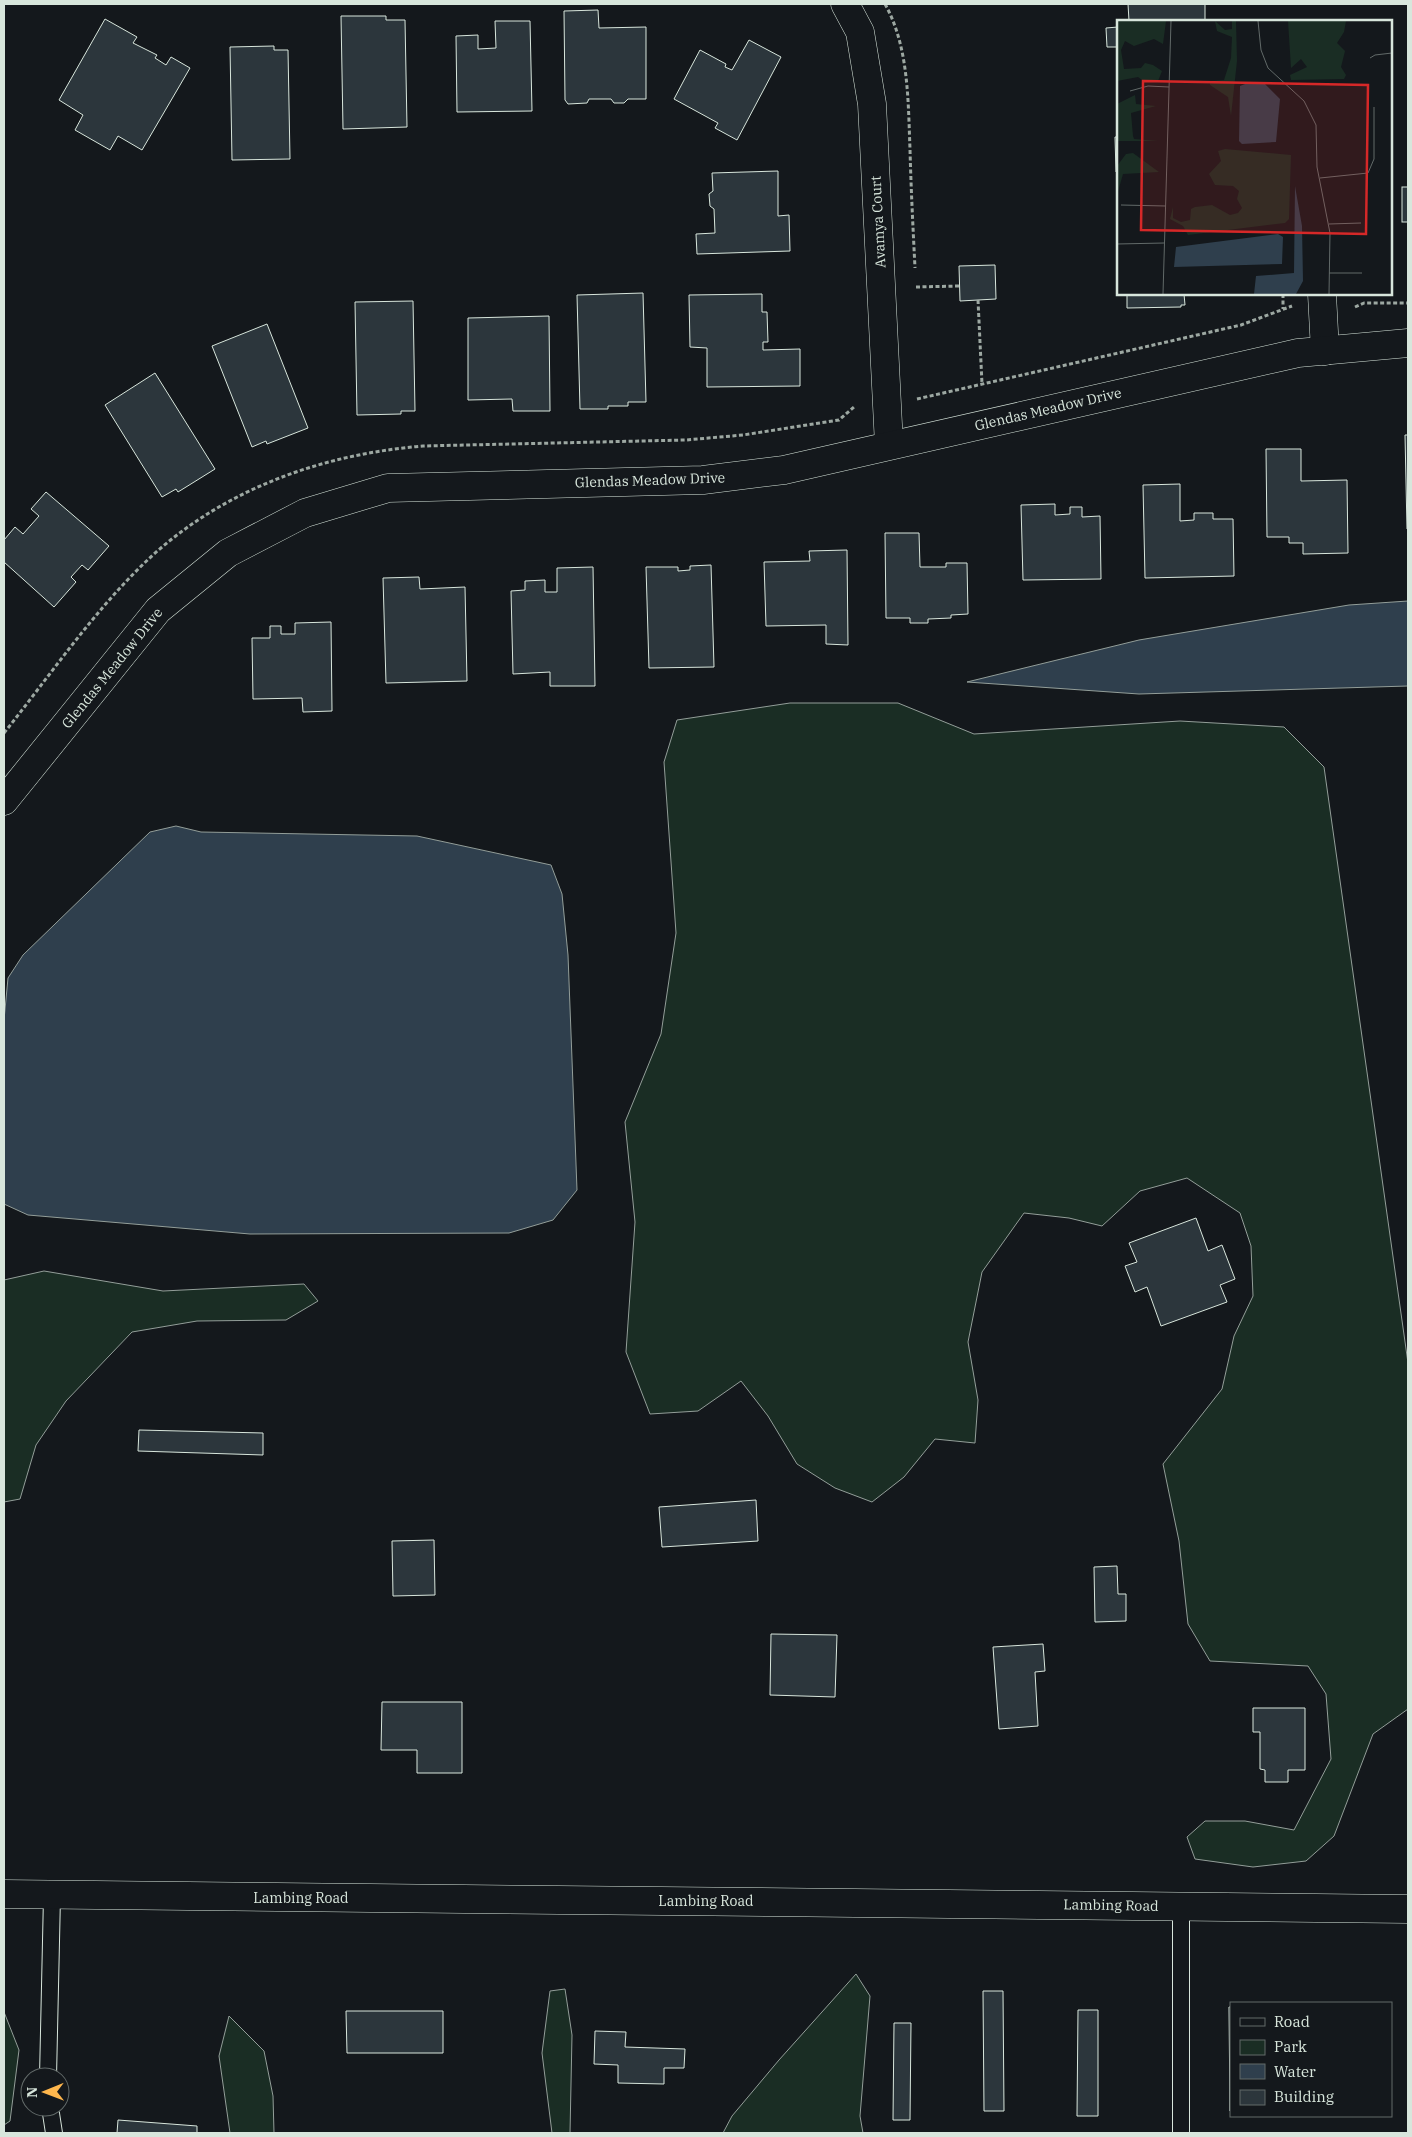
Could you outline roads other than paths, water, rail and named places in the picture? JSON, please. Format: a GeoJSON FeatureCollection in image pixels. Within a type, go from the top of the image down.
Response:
{"type":"FeatureCollection","features":[{"type":"Feature","properties":{"kind":"street","name":"Avamya Court"},"geometry":{"type":"LineString","coordinates":[[845,4],[860,32],[872,104],[889,445]]}},
{"type":"Feature","properties":{"kind":"street"},"geometry":{"type":"LineString","coordinates":[[1322,301],[1325,351]]}},
{"type":"Feature","properties":{"kind":"street","name":"Glendas Meadow Drive"},"geometry":{"type":"LineString","coordinates":[[4,801],[158,610],[228,553],[305,513],[388,488],[703,480],[784,470],[1298,353],[1408,343]]}},
{"type":"Feature","properties":{"kind":"street","name":"Lambing Road"},"geometry":{"type":"LineString","coordinates":[[4,1894],[1408,1909]]}},
{"type":"Feature","properties":{"kind":"lane"},"geometry":{"type":"LineString","coordinates":[[48,2067],[52,1896]]}},
{"type":"Feature","properties":{"kind":"lane"},"geometry":{"type":"LineString","coordinates":[[1181,1906],[1182,2133]]}},
{"type":"Feature","properties":{"kind":"lane"},"geometry":{"type":"LineString","coordinates":[[52,2117],[54,2133]]}},
{"type":"Feature","properties":{"kind":"water"},"geometry":{"type":"Polygon","coordinates":[[[1408,601],[1408,686],[1139,694],[967,682],[1139,640],[1349,605],[1408,601]]]}},
{"type":"Feature","properties":{"kind":"water"},"geometry":{"type":"Polygon","coordinates":[[[176,826],[201,832],[417,836],[551,865],[562,894],[568,955],[577,1190],[553,1220],[509,1233],[250,1234],[28,1215],[4,1204],[4,1020],[8,978],[23,955],[150,832],[176,826]]]}}]}
